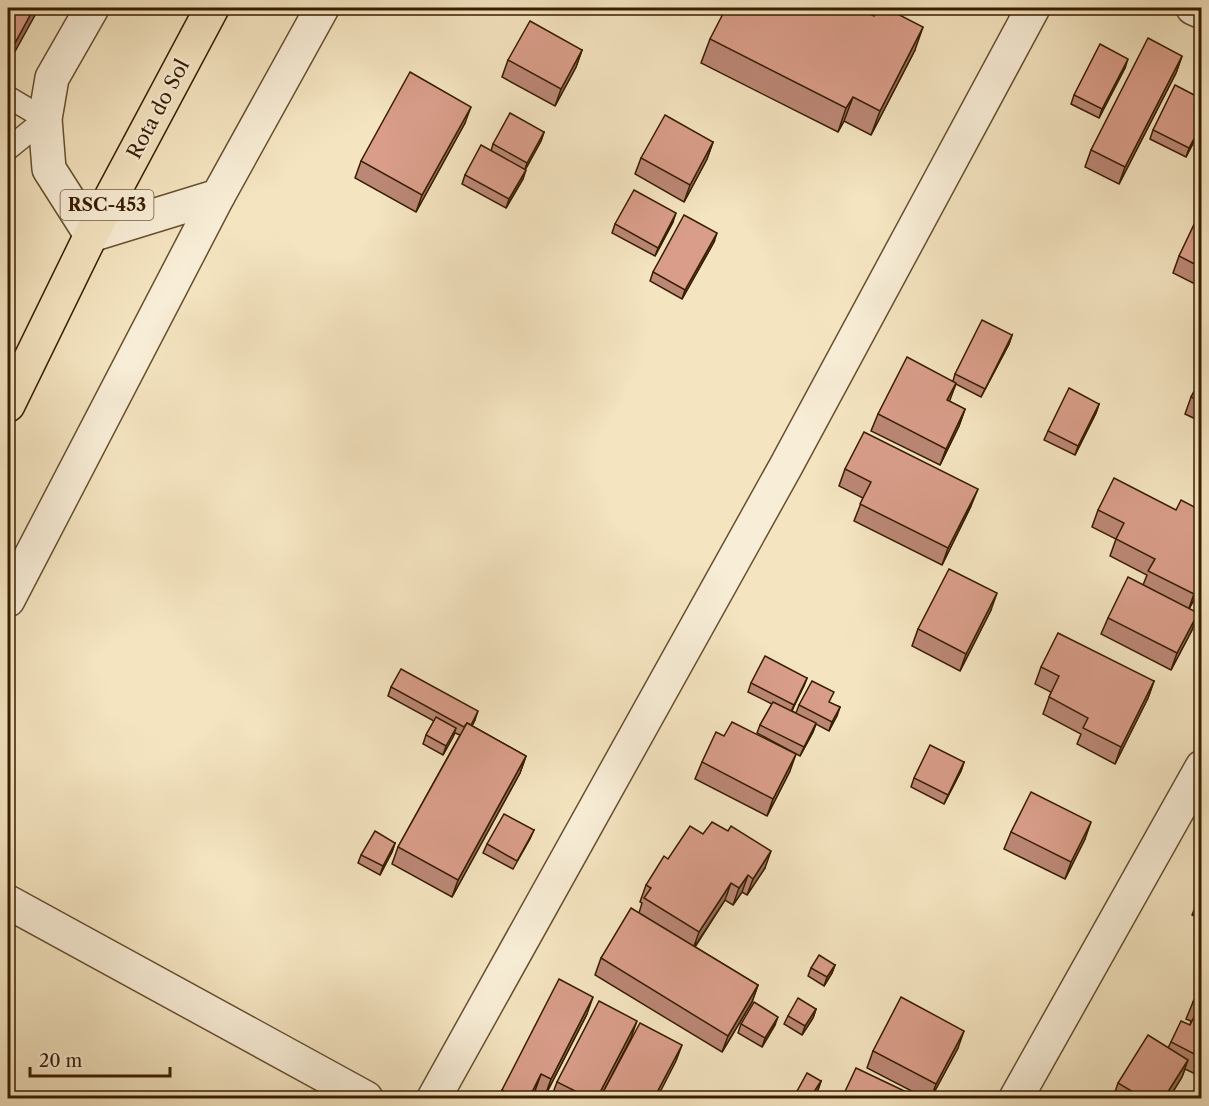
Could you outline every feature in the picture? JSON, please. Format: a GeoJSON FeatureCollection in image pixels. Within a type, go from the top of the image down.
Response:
{"type":"FeatureCollection","features":[{"type":"Feature","properties":{"kind":"highway","name":"Rota do Sol"},"geometry":{"type":"LineString","coordinates":[[8,405],[91,235],[212,8]]}},
{"type":"Feature","properties":{"kind":"street"},"geometry":{"type":"LineString","coordinates":[[92,8],[52,78],[45,119],[49,169],[91,235],[218,196]]}},
{"type":"Feature","properties":{"kind":"street"},"geometry":{"type":"LineString","coordinates":[[8,600],[218,196],[322,8]]}},
{"type":"Feature","properties":{"kind":"street"},"geometry":{"type":"LineString","coordinates":[[434,1098],[792,456],[1033,8]]}},
{"type":"Feature","properties":{"kind":"street"},"geometry":{"type":"LineString","coordinates":[[1193,8],[1202,12]]}},
{"type":"Feature","properties":{"kind":"street"},"geometry":{"type":"LineString","coordinates":[[1016,1098],[1202,767]]}},
{"type":"Feature","properties":{"kind":"street"},"geometry":{"type":"LineString","coordinates":[[8,902],[366,1098]]}},
{"type":"Feature","properties":{"kind":"lane"},"geometry":{"type":"LineString","coordinates":[[8,97],[45,119],[8,149]]}},
{"type":"Feature","properties":{"kind":"building"},"geometry":{"type":"Polygon","coordinates":[[[8,8],[34,8],[9,54],[8,53],[8,8]]]}},
{"type":"Feature","properties":{"kind":"building"},"geometry":{"type":"Polygon","coordinates":[[[726,8],[858,8],[874,16],[878,8],[886,8],[923,27],[880,111],[853,97],[846,108],[710,39],[726,8]]]}},
{"type":"Feature","properties":{"kind":"building"},"geometry":{"type":"Polygon","coordinates":[[[530,21],[582,50],[561,89],[508,60],[530,21]]]}},
{"type":"Feature","properties":{"kind":"building"},"geometry":{"type":"Polygon","coordinates":[[[1148,38],[1182,56],[1125,167],[1091,150],[1148,38]]]}},
{"type":"Feature","properties":{"kind":"building"},"geometry":{"type":"Polygon","coordinates":[[[1100,44],[1128,59],[1102,109],[1074,95],[1100,44]]]}},
{"type":"Feature","properties":{"kind":"building"},"geometry":{"type":"Polygon","coordinates":[[[410,72],[471,107],[422,195],[361,161],[410,72]]]}},
{"type":"Feature","properties":{"kind":"building"},"geometry":{"type":"Polygon","coordinates":[[[1175,85],[1202,99],[1202,124],[1189,148],[1153,130],[1175,85]]]}},
{"type":"Feature","properties":{"kind":"building"},"geometry":{"type":"Polygon","coordinates":[[[510,113],[544,132],[527,163],[493,144],[510,113]]]}},
{"type":"Feature","properties":{"kind":"building"},"geometry":{"type":"Polygon","coordinates":[[[665,115],[713,142],[690,185],[641,158],[665,115]]]}},
{"type":"Feature","properties":{"kind":"building"},"geometry":{"type":"Polygon","coordinates":[[[481,145],[526,170],[509,199],[465,175],[481,145]]]}},
{"type":"Feature","properties":{"kind":"building"},"geometry":{"type":"Polygon","coordinates":[[[634,190],[676,213],[658,248],[615,224],[634,190]]]}},
{"type":"Feature","properties":{"kind":"building"},"geometry":{"type":"Polygon","coordinates":[[[1199,214],[1202,215],[1202,268],[1179,256],[1199,214]]]}},
{"type":"Feature","properties":{"kind":"building"},"geometry":{"type":"Polygon","coordinates":[[[684,215],[717,233],[685,290],[653,272],[684,215]]]}},
{"type":"Feature","properties":{"kind":"building"},"geometry":{"type":"Polygon","coordinates":[[[982,320],[1012,335],[985,389],[955,374],[982,320]]]}},
{"type":"Feature","properties":{"kind":"building"},"geometry":{"type":"Polygon","coordinates":[[[907,357],[956,383],[947,400],[965,409],[946,449],[878,414],[907,357]]]}},
{"type":"Feature","properties":{"kind":"building"},"geometry":{"type":"Polygon","coordinates":[[[1202,378],[1202,402],[1191,397],[1202,378]]]}},
{"type":"Feature","properties":{"kind":"building"},"geometry":{"type":"Polygon","coordinates":[[[1069,388],[1099,404],[1078,446],[1048,431],[1069,388]]]}},
{"type":"Feature","properties":{"kind":"building"},"geometry":{"type":"Polygon","coordinates":[[[864,432],[978,489],[948,548],[860,504],[871,482],[845,469],[864,432]]]}},
{"type":"Feature","properties":{"kind":"building"},"geometry":{"type":"Polygon","coordinates":[[[1114,478],[1176,510],[1181,500],[1202,511],[1202,580],[1194,594],[1148,571],[1155,559],[1116,539],[1124,523],[1098,510],[1114,478]]]}},
{"type":"Feature","properties":{"kind":"building"},"geometry":{"type":"Polygon","coordinates":[[[949,569],[997,593],[966,654],[918,629],[949,569]]]}},
{"type":"Feature","properties":{"kind":"building"},"geometry":{"type":"Polygon","coordinates":[[[1128,577],[1198,613],[1177,653],[1108,618],[1128,577]]]}},
{"type":"Feature","properties":{"kind":"building"},"geometry":{"type":"Polygon","coordinates":[[[1058,633],[1154,681],[1121,747],[1083,728],[1088,718],[1049,697],[1059,676],[1041,667],[1058,633]]]}},
{"type":"Feature","properties":{"kind":"building"},"geometry":{"type":"Polygon","coordinates":[[[765,656],[807,678],[794,705],[751,683],[765,656]]]}},
{"type":"Feature","properties":{"kind":"building"},"geometry":{"type":"Polygon","coordinates":[[[401,669],[478,711],[471,725],[467,723],[464,727],[391,687],[401,669]]]}},
{"type":"Feature","properties":{"kind":"building"},"geometry":{"type":"Polygon","coordinates":[[[812,681],[834,692],[829,702],[840,707],[832,722],[799,705],[812,681]]]}},
{"type":"Feature","properties":{"kind":"building"},"geometry":{"type":"Polygon","coordinates":[[[773,702],[816,723],[804,747],[760,725],[773,702]]]}},
{"type":"Feature","properties":{"kind":"building"},"geometry":{"type":"Polygon","coordinates":[[[436,717],[456,728],[446,746],[426,735],[436,717]]]}},
{"type":"Feature","properties":{"kind":"building"},"geometry":{"type":"Polygon","coordinates":[[[732,722],[796,754],[773,799],[702,762],[716,732],[724,736],[732,722]]]}},
{"type":"Feature","properties":{"kind":"building"},"geometry":{"type":"Polygon","coordinates":[[[467,723],[526,756],[458,880],[398,847],[467,723]]]}},
{"type":"Feature","properties":{"kind":"building"},"geometry":{"type":"Polygon","coordinates":[[[930,745],[964,762],[948,795],[914,778],[930,745]]]}},
{"type":"Feature","properties":{"kind":"building"},"geometry":{"type":"Polygon","coordinates":[[[1031,792],[1091,822],[1071,862],[1011,832],[1031,792]]]}},
{"type":"Feature","properties":{"kind":"building"},"geometry":{"type":"Polygon","coordinates":[[[504,814],[534,830],[517,861],[487,844],[504,814]]]}},
{"type":"Feature","properties":{"kind":"building"},"geometry":{"type":"Polygon","coordinates":[[[712,822],[728,831],[731,826],[771,851],[753,879],[748,875],[739,888],[731,883],[699,932],[644,898],[651,888],[646,885],[664,856],[668,859],[690,826],[703,834],[712,822]]]}},
{"type":"Feature","properties":{"kind":"building"},"geometry":{"type":"Polygon","coordinates":[[[375,831],[395,843],[383,866],[361,855],[375,831]]]}},
{"type":"Feature","properties":{"kind":"building"},"geometry":{"type":"Polygon","coordinates":[[[1202,892],[1202,909],[1195,906],[1202,892]]]}},
{"type":"Feature","properties":{"kind":"building"},"geometry":{"type":"Polygon","coordinates":[[[631,908],[758,985],[728,1036],[601,958],[631,908]]]}},
{"type":"Feature","properties":{"kind":"building"},"geometry":{"type":"Polygon","coordinates":[[[819,955],[835,965],[827,977],[811,968],[819,955]]]}},
{"type":"Feature","properties":{"kind":"building"},"geometry":{"type":"Polygon","coordinates":[[[559,979],[593,997],[551,1079],[541,1074],[529,1098],[517,1098],[502,1090],[559,979]]]}},
{"type":"Feature","properties":{"kind":"building"},"geometry":{"type":"Polygon","coordinates":[[[1202,984],[1202,1007],[1193,1002],[1202,984]]]}},
{"type":"Feature","properties":{"kind":"building"},"geometry":{"type":"Polygon","coordinates":[[[901,997],[964,1031],[936,1084],[873,1051],[901,997]]]}},
{"type":"Feature","properties":{"kind":"building"},"geometry":{"type":"Polygon","coordinates":[[[798,998],[816,1009],[805,1026],[788,1016],[798,998]]]}},
{"type":"Feature","properties":{"kind":"building"},"geometry":{"type":"Polygon","coordinates":[[[599,1001],[637,1021],[597,1098],[589,1098],[557,1082],[599,1001]]]}},
{"type":"Feature","properties":{"kind":"building"},"geometry":{"type":"Polygon","coordinates":[[[754,1002],[778,1017],[765,1038],[741,1024],[754,1002]]]}},
{"type":"Feature","properties":{"kind":"building"},"geometry":{"type":"Polygon","coordinates":[[[1198,1009],[1202,1011],[1202,1058],[1171,1042],[1181,1021],[1190,1025],[1198,1009]]]}},
{"type":"Feature","properties":{"kind":"building"},"geometry":{"type":"Polygon","coordinates":[[[640,1023],[682,1045],[654,1098],[600,1098],[640,1023]]]}},
{"type":"Feature","properties":{"kind":"building"},"geometry":{"type":"Polygon","coordinates":[[[1148,1035],[1188,1060],[1164,1098],[1143,1098],[1118,1083],[1148,1035]]]}},
{"type":"Feature","properties":{"kind":"building"},"geometry":{"type":"Polygon","coordinates":[[[856,1068],[919,1098],[842,1098],[856,1068]]]}},
{"type":"Feature","properties":{"kind":"building"},"geometry":{"type":"Polygon","coordinates":[[[807,1073],[821,1081],[810,1098],[796,1093],[807,1073]]]}}]}
